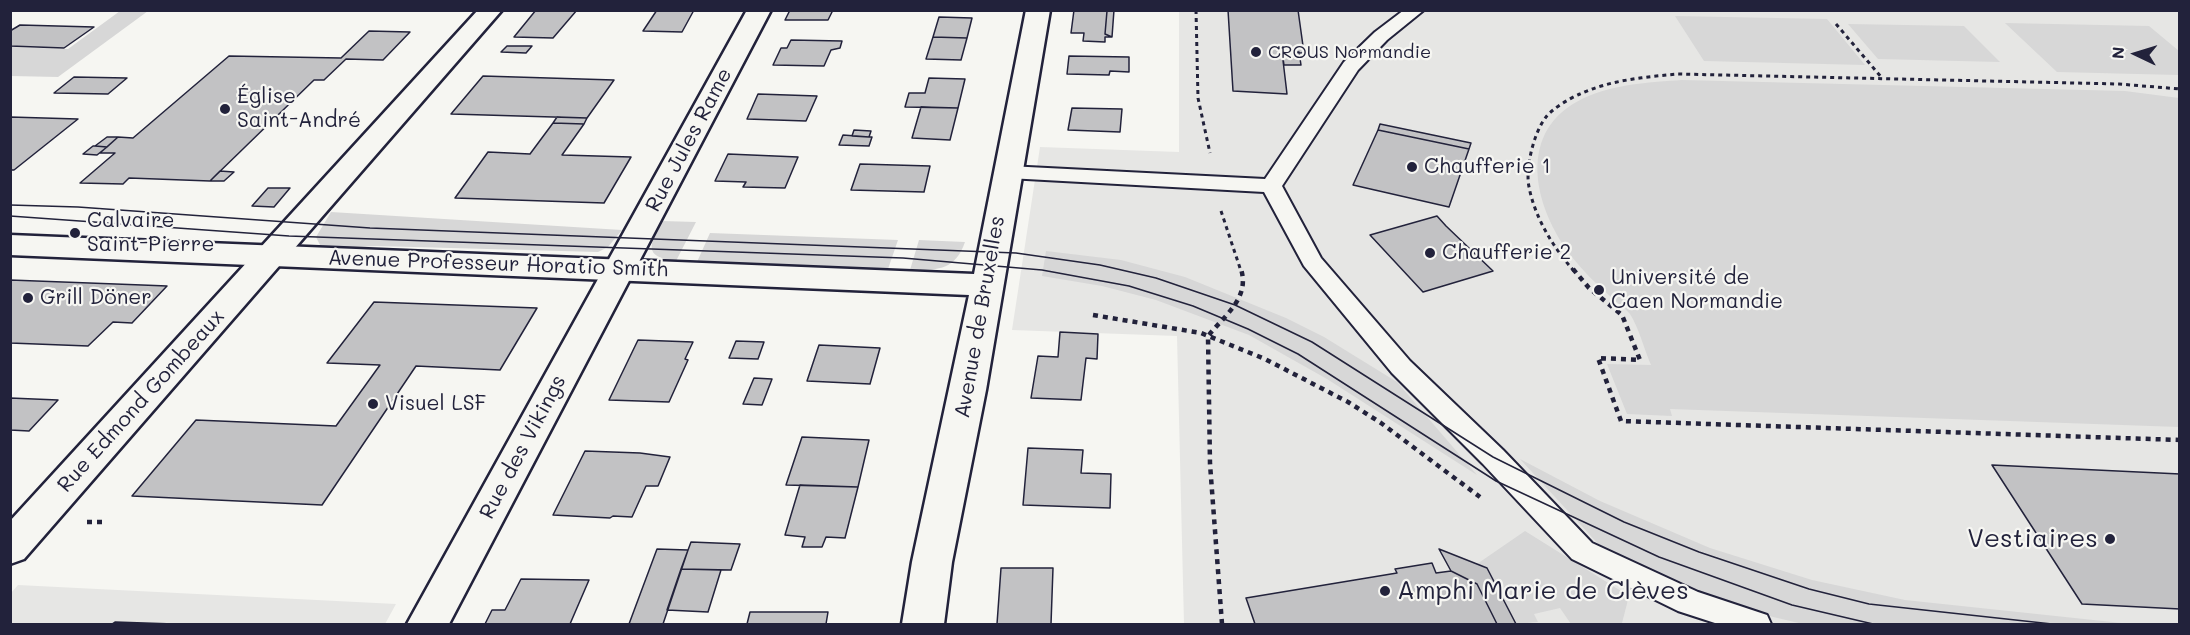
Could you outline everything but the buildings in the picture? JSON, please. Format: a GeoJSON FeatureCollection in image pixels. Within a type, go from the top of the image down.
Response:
{"type":"FeatureCollection","features":[{"type":"Feature","properties":{"kind":"street","name":"Rue Edmond Gombeaux"},"geometry":{"type":"LineString","coordinates":[[10,548],[491,10]]}},
{"type":"Feature","properties":{"kind":"street","name":"Rue Jules Rame"},"geometry":{"type":"LineString","coordinates":[[619,269],[759,10]]}},
{"type":"Feature","properties":{"kind":"street","name":"Avenue de Bruxelles"},"geometry":{"type":"LineString","coordinates":[[923,624],[932,562],[968,390],[1038,10]]}},
{"type":"Feature","properties":{"kind":"street","name":"Avenue Professeur Horatio Smith"},"geometry":{"type":"LineString","coordinates":[[10,244],[986,285]]}},
{"type":"Feature","properties":{"kind":"street","name":"Rue des Vikings"},"geometry":{"type":"LineString","coordinates":[[428,624],[619,269]]}},
{"type":"Feature","properties":{"kind":"lane"},"geometry":{"type":"LineString","coordinates":[[1271,186],[1351,66],[1381,36],[1416,10]]}},
{"type":"Feature","properties":{"kind":"lane"},"geometry":{"type":"LineString","coordinates":[[1008,172],[1271,186]]}},
{"type":"Feature","properties":{"kind":"lane"},"geometry":{"type":"LineString","coordinates":[[1271,186],[1312,261],[1401,367],[1582,551],[1689,602],[1756,624]]}},
{"type":"Feature","properties":{"kind":"path"},"geometry":{"type":"LineString","coordinates":[[1196,10],[1198,98],[1217,183],[1219,204],[1245,282],[1240,298],[1208,336],[1210,464],[1222,624]]}},
{"type":"Feature","properties":{"kind":"path"},"geometry":{"type":"LineString","coordinates":[[1836,24],[1882,79]]}},
{"type":"Feature","properties":{"kind":"path"},"geometry":{"type":"LineString","coordinates":[[2180,89],[1882,79],[1668,75],[1628,79],[1579,94],[1546,116],[1531,148],[1528,185],[1541,223],[1562,257],[1589,288],[1622,315],[1640,360],[1598,358],[1621,421],[2180,440]]}},
{"type":"Feature","properties":{"kind":"path"},"geometry":{"type":"LineString","coordinates":[[1093,315],[1208,336],[1265,359],[1348,402],[1381,423],[1452,478],[1486,501]]}},
{"type":"Feature","properties":{"kind":"shaded area"},"geometry":{"type":"Polygon","coordinates":[[[120,11],[148,11],[58,77],[11,76],[11,47],[68,49],[120,11]]]}},
{"type":"Feature","properties":{"kind":"shaded area","name":"Université de Caen Normandie"},"geometry":{"type":"Polygon","coordinates":[[[1179,11],[2179,11],[2179,624],[1184,624],[1177,336],[1012,330],[1040,147],[1179,152],[1179,11]]]}},
{"type":"Feature","properties":{"kind":"shaded area"},"geometry":{"type":"Polygon","coordinates":[[[1675,16],[1827,19],[1865,65],[1704,61],[1675,16]]]}},
{"type":"Feature","properties":{"kind":"shaded area"},"geometry":{"type":"Polygon","coordinates":[[[2005,23],[2149,26],[2179,51],[2179,75],[2057,72],[2005,23]]]}},
{"type":"Feature","properties":{"kind":"shaded area"},"geometry":{"type":"Polygon","coordinates":[[[1848,24],[1964,26],[2000,62],[1878,59],[1848,24]]]}},
{"type":"Feature","properties":{"kind":"shaded area"},"geometry":{"type":"Polygon","coordinates":[[[1682,80],[2125,91],[2179,98],[2179,427],[1670,409],[1672,416],[1627,414],[1607,364],[1651,365],[1630,314],[1585,272],[1558,237],[1540,193],[1538,171],[1540,149],[1548,129],[1562,112],[1584,98],[1620,87],[1682,80]]]}},
{"type":"Feature","properties":{"kind":"shaded area"},"geometry":{"type":"Polygon","coordinates":[[[331,212],[622,230],[608,247],[598,252],[377,246],[332,248],[320,245],[316,237],[331,212]]]}},
{"type":"Feature","properties":{"kind":"shaded area"},"geometry":{"type":"Polygon","coordinates":[[[662,221],[696,222],[676,261],[653,253],[652,243],[662,221]]]}},
{"type":"Feature","properties":{"kind":"shaded area"},"geometry":{"type":"Polygon","coordinates":[[[710,233],[898,240],[888,269],[697,262],[710,233]]]}},
{"type":"Feature","properties":{"kind":"shaded area"},"geometry":{"type":"Polygon","coordinates":[[[919,240],[965,242],[961,252],[950,264],[937,269],[910,270],[919,240]]]}},
{"type":"Feature","properties":{"kind":"shaded area"},"geometry":{"type":"Polygon","coordinates":[[[1046,251],[1121,260],[1185,277],[1286,318],[1324,337],[1397,382],[1477,475],[1327,379],[1249,335],[1156,300],[1102,286],[1042,276],[1046,251]]]}},
{"type":"Feature","properties":{"kind":"shaded area"},"geometry":{"type":"Polygon","coordinates":[[[1520,459],[1600,501],[1710,548],[1812,580],[1905,600],[2131,624],[1803,624],[1769,616],[1680,584],[1602,548],[1520,459]]]}},
{"type":"Feature","properties":{"kind":"shaded area"},"geometry":{"type":"Polygon","coordinates":[[[1525,531],[1629,596],[1622,623],[1626,624],[1571,624],[1560,608],[1534,614],[1538,622],[1516,624],[1487,568],[1477,564],[1525,531]]]}},
{"type":"Feature","properties":{"kind":"shaded area"},"geometry":{"type":"Polygon","coordinates":[[[18,585],[396,604],[385,624],[11,624],[11,593],[18,585]]]}},
{"type":"Feature","properties":{"kind":"tram line"},"geometry":{"type":"LineString","coordinates":[[10,205],[78,207],[370,228],[1016,253],[1100,265],[1156,278],[1235,305],[1312,342],[1493,457],[1624,522],[1699,552],[1809,589],[1869,604],[2052,624]]}},
{"type":"Feature","properties":{"kind":"tram line"},"geometry":{"type":"LineString","coordinates":[[10,216],[289,236],[903,258],[1042,270],[1129,286],[1193,306],[1248,329],[1298,354],[1496,481],[1659,557],[1792,605],[1873,624]]}},
{"type":"Feature","properties":{"kind":"place","name":"CROUS Normandie"},"geometry":{"type":"Point","coordinates":[1256,52]}},
{"type":"Feature","properties":{"kind":"place","name":"Église Saint-André"},"geometry":{"type":"Point","coordinates":[225,109]}},
{"type":"Feature","properties":{"kind":"place","name":"Chaufferie 1"},"geometry":{"type":"Point","coordinates":[1412,167]}},
{"type":"Feature","properties":{"kind":"place","name":"Calvaire Saint-Pierre"},"geometry":{"type":"Point","coordinates":[75,233]}},
{"type":"Feature","properties":{"kind":"place","name":"Chaufferie 2"},"geometry":{"type":"Point","coordinates":[1430,253]}},
{"type":"Feature","properties":{"kind":"place","name":"Université de Caen Normandie"},"geometry":{"type":"Point","coordinates":[1599,290]}},
{"type":"Feature","properties":{"kind":"place","name":"Grill Döner"},"geometry":{"type":"Point","coordinates":[28,298]}},
{"type":"Feature","properties":{"kind":"place","name":"Visuel LSF"},"geometry":{"type":"Point","coordinates":[373,404]}},
{"type":"Feature","properties":{"kind":"place","name":"Vestiaires"},"geometry":{"type":"Point","coordinates":[2110,539]}},
{"type":"Feature","properties":{"kind":"place","name":"Amphi Marie de Clèves"},"geometry":{"type":"Point","coordinates":[1385,591]}}]}
